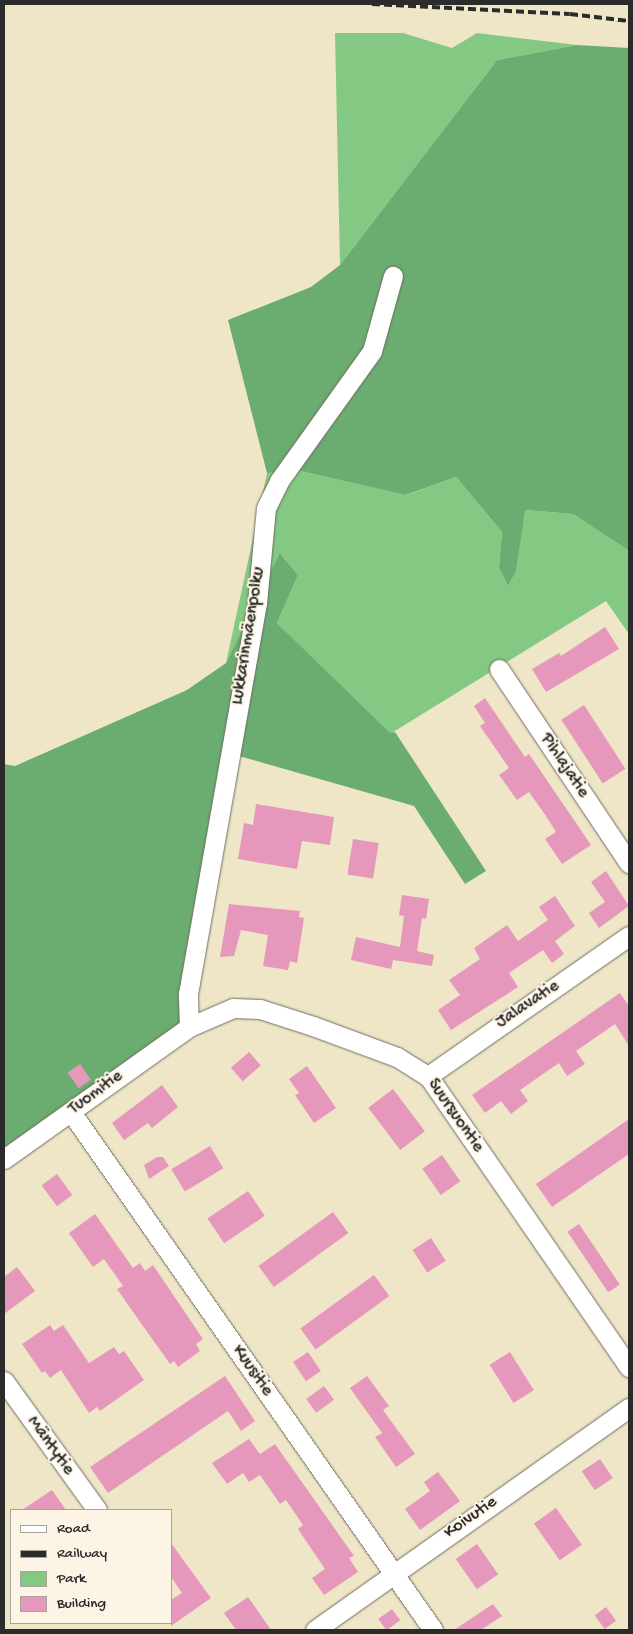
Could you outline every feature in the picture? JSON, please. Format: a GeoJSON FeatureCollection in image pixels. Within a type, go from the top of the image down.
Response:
{"type":"FeatureCollection","features":[{"type":"Feature","properties":{"kind":"street","name":"Lukkarinmäenpolku"},"geometry":{"type":"LineString","coordinates":[[188,1027],[188,994],[257,603],[266,508],[284,474],[372,352],[393,276]]}},
{"type":"Feature","properties":{"kind":"street","name":"Pihlajatie"},"geometry":{"type":"LineString","coordinates":[[498,668],[629,863]]}},
{"type":"Feature","properties":{"kind":"street","name":"Jalavatie"},"geometry":{"type":"LineString","coordinates":[[428,1076],[629,936]]}},
{"type":"Feature","properties":{"kind":"street","name":"Suursuontie"},"geometry":{"type":"LineString","coordinates":[[188,1027],[233,1008],[260,1009],[397,1057],[428,1076],[629,1368]]}},
{"type":"Feature","properties":{"kind":"street","name":"Tuomitie"},"geometry":{"type":"LineString","coordinates":[[4,1159],[188,1027]]}},
{"type":"Feature","properties":{"kind":"street","name":"Kuusitie"},"geometry":{"type":"LineString","coordinates":[[71,1112],[433,1630]]}},
{"type":"Feature","properties":{"kind":"street","name":"Mäntytie"},"geometry":{"type":"LineString","coordinates":[[4,1381],[96,1509]]}},
{"type":"Feature","properties":{"kind":"street","name":"Koivutie"},"geometry":{"type":"LineString","coordinates":[[315,1630],[393,1572],[629,1408]]}},
{"type":"Feature","properties":{"kind":"green space"},"geometry":{"type":"Polygon","coordinates":[[[335,33],[403,33],[452,48],[477,33],[577,45],[497,60],[340,265],[335,33]]]}},
{"type":"Feature","properties":{"kind":"green space"},"geometry":{"type":"Polygon","coordinates":[[[577,45],[629,48],[629,551],[573,514],[525,510],[516,572],[508,586],[499,568],[502,532],[456,477],[406,495],[300,471],[267,473],[228,320],[311,287],[340,265],[497,60],[577,45]]]}},
{"type":"Feature","properties":{"kind":"green space"},"geometry":{"type":"Polygon","coordinates":[[[300,471],[407,495],[456,477],[502,532],[499,568],[508,586],[516,572],[524,510],[573,514],[629,551],[629,634],[606,601],[390,734],[277,623],[298,575],[281,554],[226,663],[267,473],[300,471]]]}},
{"type":"Feature","properties":{"kind":"green space"},"geometry":{"type":"Polygon","coordinates":[[[280,553],[298,575],[277,623],[390,733],[395,732],[486,871],[465,884],[414,806],[239,756],[187,1020],[4,1148],[4,764],[15,766],[187,690],[226,663],[280,553]]]}},
{"type":"Feature","properties":{"kind":"building"},"geometry":{"type":"Polygon","coordinates":[[[605,627],[619,649],[546,692],[532,669],[559,653],[561,656],[605,627]]]}},
{"type":"Feature","properties":{"kind":"building"},"geometry":{"type":"Polygon","coordinates":[[[485,698],[525,757],[529,754],[591,845],[562,864],[545,839],[556,832],[546,816],[529,792],[517,800],[499,775],[509,768],[480,726],[485,723],[474,706],[485,698]]]}},
{"type":"Feature","properties":{"kind":"building"},"geometry":{"type":"Polygon","coordinates":[[[584,705],[625,769],[603,783],[561,720],[584,705]]]}},
{"type":"Feature","properties":{"kind":"building"},"geometry":{"type":"Polygon","coordinates":[[[256,804],[334,817],[330,845],[302,841],[297,869],[238,859],[244,823],[253,825],[256,804]]]}},
{"type":"Feature","properties":{"kind":"building"},"geometry":{"type":"Polygon","coordinates":[[[353,839],[379,843],[373,879],[347,875],[353,839]]]}},
{"type":"Feature","properties":{"kind":"building"},"geometry":{"type":"Polygon","coordinates":[[[606,871],[629,906],[599,928],[589,913],[605,902],[591,882],[606,871]]]}},
{"type":"Feature","properties":{"kind":"building"},"geometry":{"type":"Polygon","coordinates":[[[402,895],[429,899],[426,919],[422,918],[417,951],[434,955],[432,966],[393,960],[391,969],[351,960],[356,937],[400,947],[404,916],[399,915],[402,895]]]}},
{"type":"Feature","properties":{"kind":"building"},"geometry":{"type":"Polygon","coordinates":[[[555,896],[575,926],[555,941],[564,954],[552,963],[543,950],[509,973],[518,987],[451,1030],[438,1010],[460,995],[449,980],[480,959],[474,948],[507,925],[518,941],[548,920],[539,907],[555,896]]]}},
{"type":"Feature","properties":{"kind":"building"},"geometry":{"type":"Polygon","coordinates":[[[229,904],[300,911],[299,917],[304,918],[297,963],[290,961],[288,970],[263,966],[268,935],[241,930],[234,956],[220,957],[229,904]]]}},
{"type":"Feature","properties":{"kind":"building"},"geometry":{"type":"Polygon","coordinates":[[[620,993],[629,1006],[629,1046],[615,1024],[576,1051],[585,1064],[567,1076],[559,1063],[520,1090],[528,1101],[511,1114],[501,1101],[485,1113],[472,1095],[620,993]]]}},
{"type":"Feature","properties":{"kind":"building"},"geometry":{"type":"Polygon","coordinates":[[[249,1052],[261,1066],[243,1081],[231,1068],[249,1052]]]}},
{"type":"Feature","properties":{"kind":"building"},"geometry":{"type":"Polygon","coordinates":[[[80,1064],[91,1080],[79,1088],[68,1073],[80,1064]]]}},
{"type":"Feature","properties":{"kind":"building"},"geometry":{"type":"Polygon","coordinates":[[[307,1066],[336,1108],[314,1123],[295,1095],[299,1093],[289,1079],[307,1066]]]}},
{"type":"Feature","properties":{"kind":"building"},"geometry":{"type":"Polygon","coordinates":[[[162,1085],[178,1107],[152,1128],[148,1123],[124,1140],[112,1123],[162,1085]]]}},
{"type":"Feature","properties":{"kind":"building"},"geometry":{"type":"Polygon","coordinates":[[[393,1089],[425,1131],[400,1150],[368,1108],[393,1089]]]}},
{"type":"Feature","properties":{"kind":"building"},"geometry":{"type":"Polygon","coordinates":[[[629,1119],[629,1154],[552,1207],[536,1184],[629,1119]]]}},
{"type":"Feature","properties":{"kind":"building"},"geometry":{"type":"Polygon","coordinates":[[[210,1146],[223,1168],[185,1191],[171,1169],[210,1146]]]}},
{"type":"Feature","properties":{"kind":"building"},"geometry":{"type":"Polygon","coordinates":[[[442,1155],[460,1181],[441,1195],[422,1169],[442,1155]]]}},
{"type":"Feature","properties":{"kind":"building"},"geometry":{"type":"Polygon","coordinates":[[[157,1157],[163,1157],[169,1166],[149,1179],[144,1165],[157,1157]]]}},
{"type":"Feature","properties":{"kind":"building"},"geometry":{"type":"Polygon","coordinates":[[[57,1174],[72,1195],[57,1206],[42,1185],[57,1174]]]}},
{"type":"Feature","properties":{"kind":"building"},"geometry":{"type":"Polygon","coordinates":[[[248,1191],[265,1216],[224,1243],[207,1218],[248,1191]]]}},
{"type":"Feature","properties":{"kind":"building"},"geometry":{"type":"Polygon","coordinates":[[[333,1212],[348,1233],[274,1287],[259,1266],[333,1212]]]}},
{"type":"Feature","properties":{"kind":"building"},"geometry":{"type":"Polygon","coordinates":[[[95,1214],[133,1268],[140,1263],[145,1271],[153,1265],[203,1339],[196,1344],[200,1351],[178,1367],[174,1361],[170,1364],[117,1289],[123,1286],[104,1259],[93,1267],[69,1233],[95,1214]]]}},
{"type":"Feature","properties":{"kind":"building"},"geometry":{"type":"Polygon","coordinates":[[[579,1224],[620,1285],[608,1292],[567,1232],[579,1224]]]}},
{"type":"Feature","properties":{"kind":"building"},"geometry":{"type":"Polygon","coordinates":[[[431,1238],[446,1261],[427,1273],[413,1250],[431,1238]]]}},
{"type":"Feature","properties":{"kind":"building"},"geometry":{"type":"Polygon","coordinates":[[[17,1267],[35,1291],[4,1314],[4,1277],[17,1267]]]}},
{"type":"Feature","properties":{"kind":"building"},"geometry":{"type":"Polygon","coordinates":[[[374,1275],[389,1296],[316,1350],[300,1328],[374,1275]]]}},
{"type":"Feature","properties":{"kind":"building"},"geometry":{"type":"Polygon","coordinates":[[[50,1325],[54,1331],[63,1325],[89,1363],[114,1347],[119,1354],[124,1351],[144,1380],[100,1411],[97,1407],[89,1413],[61,1370],[50,1378],[45,1371],[42,1373],[22,1344],[50,1325]]]}},
{"type":"Feature","properties":{"kind":"building"},"geometry":{"type":"Polygon","coordinates":[[[308,1352],[321,1371],[306,1381],[293,1362],[308,1352]]]}},
{"type":"Feature","properties":{"kind":"building"},"geometry":{"type":"Polygon","coordinates":[[[510,1352],[534,1390],[513,1403],[490,1365],[510,1352]]]}},
{"type":"Feature","properties":{"kind":"building"},"geometry":{"type":"Polygon","coordinates":[[[225,1376],[255,1421],[241,1431],[228,1411],[108,1493],[90,1467],[225,1376]]]}},
{"type":"Feature","properties":{"kind":"building"},"geometry":{"type":"Polygon","coordinates":[[[367,1376],[389,1406],[383,1410],[415,1454],[396,1467],[375,1437],[382,1433],[350,1388],[367,1376]]]}},
{"type":"Feature","properties":{"kind":"building"},"geometry":{"type":"Polygon","coordinates":[[[324,1386],[334,1400],[316,1413],[306,1399],[324,1386]]]}},
{"type":"Feature","properties":{"kind":"building"},"geometry":{"type":"Polygon","coordinates":[[[249,1439],[260,1454],[275,1444],[354,1556],[349,1558],[358,1572],[324,1595],[312,1578],[325,1569],[298,1529],[303,1525],[286,1500],[280,1504],[260,1475],[249,1482],[243,1473],[227,1484],[212,1463],[249,1439]]]}},
{"type":"Feature","properties":{"kind":"building"},"geometry":{"type":"Polygon","coordinates":[[[600,1459],[613,1478],[595,1490],[582,1471],[600,1459]]]}},
{"type":"Feature","properties":{"kind":"building"},"geometry":{"type":"Polygon","coordinates":[[[438,1472],[460,1501],[420,1530],[405,1509],[430,1491],[424,1482],[438,1472]]]}},
{"type":"Feature","properties":{"kind":"building"},"geometry":{"type":"Polygon","coordinates":[[[52,1490],[65,1509],[24,1509],[52,1490]]]}},
{"type":"Feature","properties":{"kind":"building"},"geometry":{"type":"Polygon","coordinates":[[[556,1508],[582,1545],[560,1560],[534,1523],[556,1508]]]}},
{"type":"Feature","properties":{"kind":"building"},"geometry":{"type":"Polygon","coordinates":[[[172,1544],[211,1598],[171,1626],[172,1599],[182,1593],[172,1578],[172,1544]]]}},
{"type":"Feature","properties":{"kind":"building"},"geometry":{"type":"Polygon","coordinates":[[[477,1544],[498,1574],[477,1589],[456,1559],[477,1544]]]}},
{"type":"Feature","properties":{"kind":"building"},"geometry":{"type":"Polygon","coordinates":[[[248,1597],[271,1630],[236,1630],[224,1613],[248,1597]]]}},
{"type":"Feature","properties":{"kind":"building"},"geometry":{"type":"Polygon","coordinates":[[[493,1604],[502,1616],[481,1630],[454,1630],[493,1604]]]}},
{"type":"Feature","properties":{"kind":"building"},"geometry":{"type":"Polygon","coordinates":[[[606,1607],[616,1621],[605,1629],[595,1615],[606,1607]]]}},
{"type":"Feature","properties":{"kind":"building"},"geometry":{"type":"Polygon","coordinates":[[[392,1609],[400,1620],[386,1630],[378,1619],[392,1609]]]}},
{"type":"Feature","properties":{"kind":"railway"},"geometry":{"type":"LineString","coordinates":[[372,4],[570,14],[629,21]]}}]}
